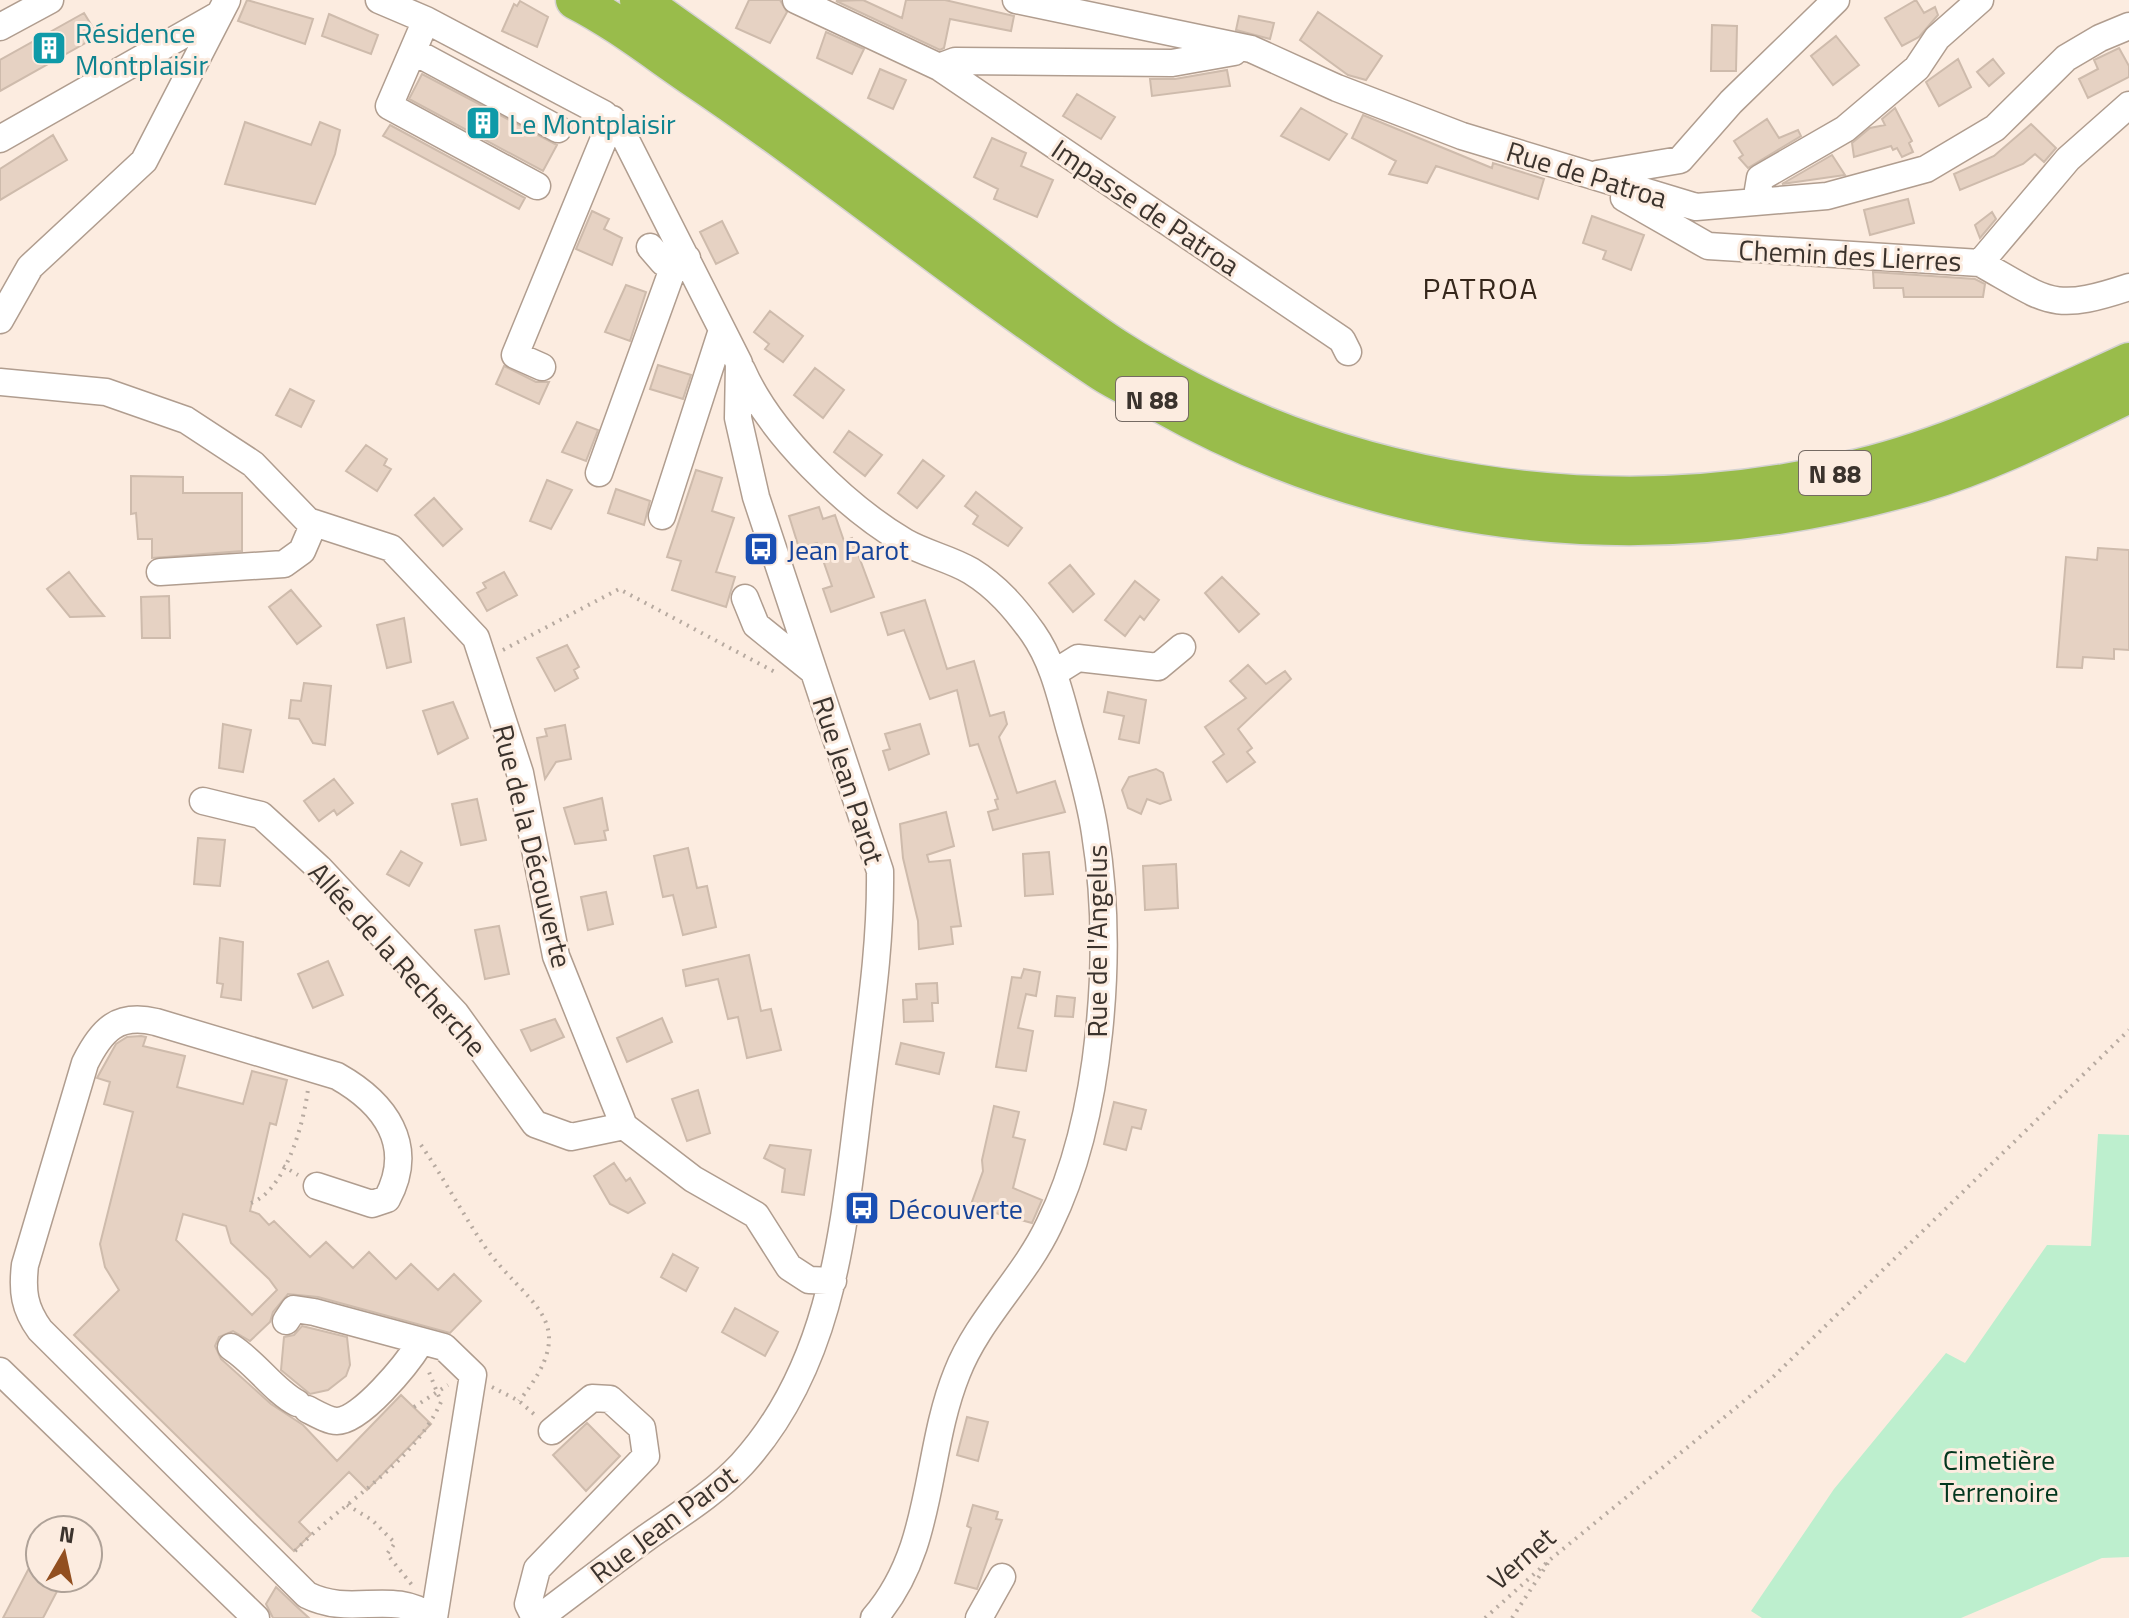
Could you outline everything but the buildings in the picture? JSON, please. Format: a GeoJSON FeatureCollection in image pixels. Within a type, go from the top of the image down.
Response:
{"type":"FeatureCollection","features":[{"type":"Feature","properties":{"kind":"highway","name":"N 88"},"geometry":{"type":"LineString","coordinates":[[575,0],[752,116],[1101,372],[1220,436],[1271,459],[1354,487],[1431,507],[1513,521],[1644,529],[1728,522],[1829,507],[1926,482],[2024,444],[2129,394]]}},
{"type":"Feature","properties":{"kind":"highway","name":"N 88"},"geometry":{"type":"LineString","coordinates":[[639,0],[1117,348],[1235,413],[1363,459],[1435,477],[1523,491],[1621,496],[1790,483],[1863,467],[1990,425],[2129,362]]}},
{"type":"Feature","properties":{"kind":"highway"},"geometry":{"type":"LineString","coordinates":[[2024,444],[2059,448],[2129,421]]}},
{"type":"Feature","properties":{"kind":"street"},"geometry":{"type":"LineString","coordinates":[[0,27],[50,0]]}},
{"type":"Feature","properties":{"kind":"street"},"geometry":{"type":"LineString","coordinates":[[379,0],[426,20],[612,119],[515,355],[542,367]]}},
{"type":"Feature","properties":{"kind":"street","name":"Impasse de Patroa"},"geometry":{"type":"LineString","coordinates":[[796,0],[939,67],[1342,340],[1348,352]]}},
{"type":"Feature","properties":{"kind":"street","name":"Rue de Patroa"},"geometry":{"type":"LineString","coordinates":[[1016,0],[1251,49],[1337,88],[1462,136],[1696,207],[1827,196],[1926,169],[1995,128],[2066,58],[2100,38],[2129,26]]}},
{"type":"Feature","properties":{"kind":"street"},"geometry":{"type":"LineString","coordinates":[[1593,175],[1680,160],[1731,102],[1836,0]]}},
{"type":"Feature","properties":{"kind":"street"},"geometry":{"type":"LineString","coordinates":[[1756,202],[1760,178],[1845,129],[1917,68],[1937,38],[1980,0]]}},
{"type":"Feature","properties":{"kind":"street"},"geometry":{"type":"LineString","coordinates":[[0,139],[224,6]]}},
{"type":"Feature","properties":{"kind":"street"},"geometry":{"type":"LineString","coordinates":[[0,320],[30,267],[144,161],[224,6]]}},
{"type":"Feature","properties":{"kind":"street"},"geometry":{"type":"LineString","coordinates":[[426,20],[389,106],[537,186]]}},
{"type":"Feature","properties":{"kind":"street"},"geometry":{"type":"LineString","coordinates":[[939,67],[955,61],[1172,63],[1251,49]]}},
{"type":"Feature","properties":{"kind":"street"},"geometry":{"type":"LineString","coordinates":[[413,51],[558,129]]}},
{"type":"Feature","properties":{"kind":"street","name":"Chemin des Lierres"},"geometry":{"type":"LineString","coordinates":[[1626,186],[1624,198],[1708,246],[1980,263],[2068,159],[2129,105]]}},
{"type":"Feature","properties":{"kind":"street","name":"Rue Jean Parot"},"geometry":{"type":"LineString","coordinates":[[537,1618],[700,1500],[741,1465],[773,1425],[802,1375],[820,1330],[833,1281],[881,934],[880,871],[751,478],[738,418],[739,363],[681,259],[623,134],[612,119]]}},
{"type":"Feature","properties":{"kind":"street"},"geometry":{"type":"LineString","coordinates":[[650,247],[663,262],[681,259]]}},
{"type":"Feature","properties":{"kind":"street"},"geometry":{"type":"LineString","coordinates":[[599,473],[681,259]]}},
{"type":"Feature","properties":{"kind":"street"},"geometry":{"type":"LineString","coordinates":[[1980,263],[2050,301],[2084,302],[2129,287]]}},
{"type":"Feature","properties":{"kind":"street"},"geometry":{"type":"LineString","coordinates":[[662,516],[722,330]]}},
{"type":"Feature","properties":{"kind":"street","name":"Rue de l'Angelus"},"geometry":{"type":"LineString","coordinates":[[739,363],[752,393],[769,418],[859,513],[909,544],[970,570],[1009,600],[1036,637],[1054,673],[1095,832],[1101,896],[1102,981],[1095,1061],[1067,1177],[1049,1226],[970,1344],[956,1374],[912,1560],[889,1602],[874,1618]]}},
{"type":"Feature","properties":{"kind":"street"},"geometry":{"type":"LineString","coordinates":[[0,382],[106,392],[186,420],[253,464],[308,521],[314,523],[302,551],[284,564],[160,572]]}},
{"type":"Feature","properties":{"kind":"street","name":"Rue de la Découverte"},"geometry":{"type":"LineString","coordinates":[[314,523],[391,548],[476,638],[520,773],[556,956],[624,1126]]}},
{"type":"Feature","properties":{"kind":"street"},"geometry":{"type":"LineString","coordinates":[[745,598],[756,625],[813,671]]}},
{"type":"Feature","properties":{"kind":"street"},"geometry":{"type":"LineString","coordinates":[[1054,673],[1078,658],[1158,667],[1182,647]]}},
{"type":"Feature","properties":{"kind":"street","name":"Allée de la Recherche"},"geometry":{"type":"LineString","coordinates":[[203,801],[261,815],[319,868],[456,1014],[535,1124],[571,1137],[624,1126]]}},
{"type":"Feature","properties":{"kind":"street"},"geometry":{"type":"LineString","coordinates":[[286,1321],[294,1309],[314,1312],[444,1347],[473,1375],[433,1618],[410,1605],[353,1610],[318,1602],[307,1595],[40,1330],[27,1311],[23,1288],[25,1265],[85,1063],[105,1032],[119,1022],[136,1018],[311,1068],[359,1089],[386,1116],[398,1160],[394,1187],[387,1199],[372,1204],[317,1186]]}},
{"type":"Feature","properties":{"kind":"street"},"geometry":{"type":"LineString","coordinates":[[624,1126],[693,1179],[756,1215],[789,1267],[809,1280],[833,1281]]}},
{"type":"Feature","properties":{"kind":"street"},"geometry":{"type":"LineString","coordinates":[[231,1347],[252,1361],[284,1397],[334,1422],[351,1418],[408,1362],[420,1343]]}},
{"type":"Feature","properties":{"kind":"street"},"geometry":{"type":"LineString","coordinates":[[0,1371],[256,1618]]}},
{"type":"Feature","properties":{"kind":"street"},"geometry":{"type":"LineString","coordinates":[[537,1618],[528,1604],[537,1569],[646,1456],[642,1428],[610,1399],[592,1398],[552,1431]]}},
{"type":"Feature","properties":{"kind":"street"},"geometry":{"type":"LineString","coordinates":[[979,1618],[1002,1577]]}},
{"type":"Feature","properties":{"kind":"path"},"geometry":{"type":"LineString","coordinates":[[484,660],[619,589],[779,675]]}},
{"type":"Feature","properties":{"kind":"path","name":"Vernet"},"geometry":{"type":"LineString","coordinates":[[1485,1618],[1552,1558],[1771,1379],[2129,1030]]}},
{"type":"Feature","properties":{"kind":"path"},"geometry":{"type":"LineString","coordinates":[[251,1203],[261,1200],[269,1190],[295,1145],[303,1126],[311,1068]]}},
{"type":"Feature","properties":{"kind":"path"},"geometry":{"type":"LineString","coordinates":[[386,1116],[411,1130],[485,1247],[535,1299],[547,1323],[548,1353],[539,1376],[519,1401]]}},
{"type":"Feature","properties":{"kind":"path"},"geometry":{"type":"LineString","coordinates":[[294,1551],[431,1424],[441,1402],[420,1343]]}},
{"type":"Feature","properties":{"kind":"path"},"geometry":{"type":"LineString","coordinates":[[347,1505],[372,1520],[395,1543],[387,1554],[403,1571]]}},
{"type":"Feature","properties":{"kind":"path"},"geometry":{"type":"LineString","coordinates":[[1512,1618],[1552,1558]]}},
{"type":"Feature","properties":{"kind":"green space","name":"Cimetière Terrenoire"},"geometry":{"type":"Polygon","coordinates":[[[2098,1134],[2129,1135],[2129,1557],[2102,1558],[1961,1618],[1762,1618],[1751,1611],[1834,1489],[1946,1353],[1965,1363],[2047,1245],[2091,1246],[2098,1134]]]}},
{"type":"Feature","properties":{"kind":"place","name":"Résidence Montplaisir"},"geometry":{"type":"Point","coordinates":[49,48]}},
{"type":"Feature","properties":{"kind":"place","name":"Le Montplaisir"},"geometry":{"type":"Point","coordinates":[483,123]}},
{"type":"Feature","properties":{"kind":"place","name":"Jean Parot"},"geometry":{"type":"Point","coordinates":[761,549]}},
{"type":"Feature","properties":{"kind":"place","name":"Découverte"},"geometry":{"type":"Point","coordinates":[862,1208]}},
{"type":"Feature","properties":{"kind":"district","name":"PATROA"},"geometry":{"type":"Point","coordinates":[1481,288]}}]}
